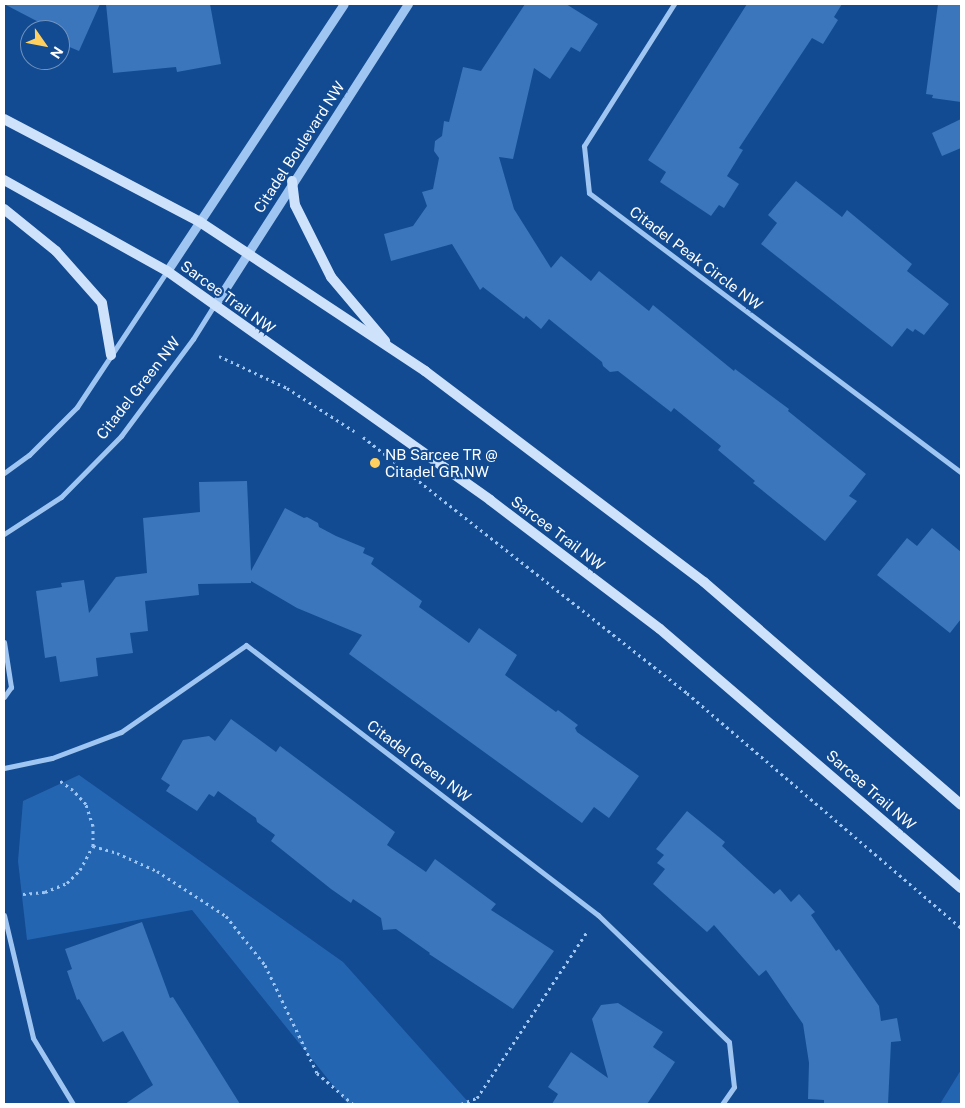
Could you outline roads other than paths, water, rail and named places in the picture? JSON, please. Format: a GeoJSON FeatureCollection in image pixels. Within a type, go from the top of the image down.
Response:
{"type":"FeatureCollection","features":[{"type":"Feature","properties":{"kind":"main road"},"geometry":{"type":"LineString","coordinates":[[4,119],[200,222],[392,349],[528,447],[704,582],[961,805]]}},
{"type":"Feature","properties":{"kind":"main road","name":"Sarcee Trail NW"},"geometry":{"type":"LineString","coordinates":[[4,180],[167,271],[490,500],[660,629],[961,888]]}},
{"type":"Feature","properties":{"kind":"main road"},"geometry":{"type":"LineString","coordinates":[[292,181],[295,205],[331,277],[392,349]]}},
{"type":"Feature","properties":{"kind":"main road"},"geometry":{"type":"LineString","coordinates":[[4,209],[56,251],[102,303],[111,355]]}},
{"type":"Feature","properties":{"kind":"street"},"geometry":{"type":"LineString","coordinates":[[4,473],[29,455],[77,407],[344,4]]}},
{"type":"Feature","properties":{"kind":"street","name":"Citadel Boulevard NW"},"geometry":{"type":"LineString","coordinates":[[214,306],[292,181],[408,4]]}},
{"type":"Feature","properties":{"kind":"street","name":"Citadel Peak Circle NW"},"geometry":{"type":"LineString","coordinates":[[674,4],[584,146],[589,193],[961,472]]}},
{"type":"Feature","properties":{"kind":"street","name":"Citadel Green NW"},"geometry":{"type":"LineString","coordinates":[[4,534],[60,497],[121,436],[193,339],[214,306]]}},
{"type":"Feature","properties":{"kind":"street"},"geometry":{"type":"LineString","coordinates":[[4,642],[11,686],[4,697]]}},
{"type":"Feature","properties":{"kind":"street","name":"Citadel Green NW"},"geometry":{"type":"LineString","coordinates":[[4,768],[52,758],[121,732],[246,645],[598,914],[729,1042],[734,1087],[722,1104]]}},
{"type":"Feature","properties":{"kind":"street"},"geometry":{"type":"LineString","coordinates":[[4,916],[33,1038],[73,1104]]}},
{"type":"Feature","properties":{"kind":"place","name":"NB Sarcee TR @ Citadel GR NW"},"geometry":{"type":"Point","coordinates":[375,463]}}]}
